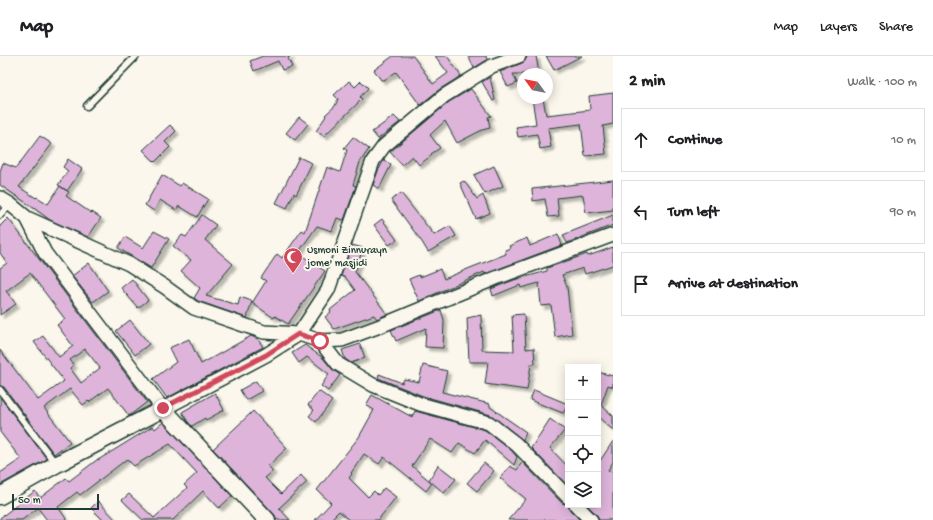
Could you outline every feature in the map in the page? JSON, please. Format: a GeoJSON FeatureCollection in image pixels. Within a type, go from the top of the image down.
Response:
{"type":"FeatureCollection","features":[{"type":"Feature","properties":{"kind":"street"},"geometry":{"type":"LineString","coordinates":[[0,496],[57,464],[266,355],[298,334],[328,290],[373,161],[380,151],[444,96],[492,66],[519,56]]}},
{"type":"Feature","properties":{"kind":"street"},"geometry":{"type":"LineString","coordinates":[[5,201],[27,218],[129,264],[194,308],[264,332],[298,334],[320,341],[342,340],[380,326],[496,278],[613,235]]}},
{"type":"Feature","properties":{"kind":"street"},"geometry":{"type":"LineString","coordinates":[[27,218],[45,253],[163,408],[267,520]]}},
{"type":"Feature","properties":{"kind":"street"},"geometry":{"type":"LineString","coordinates":[[320,341],[338,364],[373,385],[420,404],[489,423],[516,444],[565,494]]}},
{"type":"Feature","properties":{"kind":"street"},"geometry":{"type":"LineString","coordinates":[[579,508],[591,520]]}},
{"type":"Feature","properties":{"kind":"lane"},"geometry":{"type":"LineString","coordinates":[[87,106],[136,56]]}},
{"type":"Feature","properties":{"kind":"lane"},"geometry":{"type":"LineString","coordinates":[[0,215],[5,201]]}},
{"type":"Feature","properties":{"kind":"lane"},"geometry":{"type":"LineString","coordinates":[[0,390],[57,464]]}},
{"type":"Feature","properties":{"kind":"building"},"geometry":{"type":"Polygon","coordinates":[[[263,56],[291,56],[288,58],[292,67],[282,70],[278,61],[254,71],[250,61],[263,56]]]}},
{"type":"Feature","properties":{"kind":"building"},"geometry":{"type":"Polygon","coordinates":[[[393,56],[413,56],[433,84],[448,73],[435,56],[447,56],[461,76],[440,89],[420,105],[396,72],[384,80],[381,80],[374,70],[393,56]]]}},
{"type":"Feature","properties":{"kind":"building"},"geometry":{"type":"Polygon","coordinates":[[[468,56],[486,56],[487,60],[474,68],[468,56]]]}},
{"type":"Feature","properties":{"kind":"building"},"geometry":{"type":"Polygon","coordinates":[[[527,56],[536,56],[538,68],[517,68],[517,74],[513,74],[517,83],[508,87],[500,72],[525,61],[527,56]]]}},
{"type":"Feature","properties":{"kind":"building"},"geometry":{"type":"Polygon","coordinates":[[[546,56],[582,56],[554,70],[546,56]]]}},
{"type":"Feature","properties":{"kind":"building"},"geometry":{"type":"Polygon","coordinates":[[[490,77],[495,100],[493,101],[482,82],[490,77]]]}},
{"type":"Feature","properties":{"kind":"building"},"geometry":{"type":"Polygon","coordinates":[[[349,81],[355,87],[361,81],[368,88],[360,97],[362,99],[324,136],[316,131],[326,116],[325,115],[335,106],[338,99],[334,95],[349,81]]]}},
{"type":"Feature","properties":{"kind":"building"},"geometry":{"type":"Polygon","coordinates":[[[471,89],[491,116],[488,117],[490,128],[482,130],[457,143],[445,121],[430,135],[440,148],[419,165],[412,156],[402,165],[390,152],[449,102],[471,89]]]}},
{"type":"Feature","properties":{"kind":"building"},"geometry":{"type":"Polygon","coordinates":[[[613,93],[613,124],[603,126],[606,154],[585,156],[581,124],[548,128],[551,147],[540,149],[537,134],[518,137],[516,127],[536,124],[533,104],[544,104],[546,115],[590,110],[589,96],[613,93]]]}},
{"type":"Feature","properties":{"kind":"building"},"geometry":{"type":"Polygon","coordinates":[[[394,116],[400,122],[378,139],[372,132],[394,116]]]}},
{"type":"Feature","properties":{"kind":"building"},"geometry":{"type":"Polygon","coordinates":[[[299,117],[308,124],[295,140],[286,133],[299,117]]]}},
{"type":"Feature","properties":{"kind":"building"},"geometry":{"type":"Polygon","coordinates":[[[170,125],[176,131],[165,142],[170,147],[155,162],[143,150],[170,125]]]}},
{"type":"Feature","properties":{"kind":"building"},"geometry":{"type":"Polygon","coordinates":[[[40,136],[52,144],[19,187],[48,204],[60,186],[69,192],[66,196],[101,218],[88,237],[50,220],[0,185],[0,171],[3,163],[16,168],[40,136]]]}},
{"type":"Feature","properties":{"kind":"building"},"geometry":{"type":"Polygon","coordinates":[[[353,137],[369,149],[360,162],[353,185],[356,186],[344,220],[337,218],[332,231],[317,226],[298,253],[325,271],[288,324],[275,316],[274,318],[252,303],[266,281],[261,278],[277,254],[282,258],[302,230],[305,232],[327,167],[340,172],[347,150],[344,148],[353,137]]]}},
{"type":"Feature","properties":{"kind":"building"},"geometry":{"type":"Polygon","coordinates":[[[299,157],[312,163],[296,195],[294,193],[287,208],[276,203],[299,157]]]}},
{"type":"Feature","properties":{"kind":"building"},"geometry":{"type":"Polygon","coordinates":[[[68,159],[82,169],[67,191],[58,185],[68,171],[63,167],[68,159]]]}},
{"type":"Feature","properties":{"kind":"building"},"geometry":{"type":"Polygon","coordinates":[[[384,160],[391,165],[379,189],[373,185],[384,160]]]}},
{"type":"Feature","properties":{"kind":"building"},"geometry":{"type":"Polygon","coordinates":[[[494,166],[503,186],[485,194],[474,175],[494,166]]]}},
{"type":"Feature","properties":{"kind":"building"},"geometry":{"type":"Polygon","coordinates":[[[162,175],[180,186],[182,183],[208,199],[197,217],[179,206],[176,210],[160,200],[154,211],[145,205],[162,175]]]}},
{"type":"Feature","properties":{"kind":"building"},"geometry":{"type":"Polygon","coordinates":[[[613,180],[613,210],[586,213],[583,195],[557,198],[559,216],[548,217],[545,199],[533,201],[532,189],[613,180]]]}},
{"type":"Feature","properties":{"kind":"building"},"geometry":{"type":"Polygon","coordinates":[[[464,181],[477,199],[483,195],[490,213],[476,219],[460,183],[464,181]]]}},
{"type":"Feature","properties":{"kind":"building"},"geometry":{"type":"Polygon","coordinates":[[[401,193],[434,235],[450,226],[456,236],[428,252],[391,200],[401,193]]]}},
{"type":"Feature","properties":{"kind":"building"},"geometry":{"type":"Polygon","coordinates":[[[202,215],[216,225],[205,240],[233,264],[206,296],[238,305],[240,297],[252,301],[247,318],[198,301],[194,298],[200,288],[181,271],[191,260],[173,246],[182,235],[186,237],[202,215]]]}},
{"type":"Feature","properties":{"kind":"building"},"geometry":{"type":"Polygon","coordinates":[[[613,215],[613,225],[567,243],[563,235],[613,215]]]}},
{"type":"Feature","properties":{"kind":"building"},"geometry":{"type":"Polygon","coordinates":[[[8,218],[147,402],[129,416],[108,388],[83,405],[70,389],[44,408],[70,442],[54,454],[4,387],[0,386],[0,350],[38,400],[64,381],[34,342],[43,336],[59,357],[73,346],[57,325],[65,319],[30,273],[6,291],[16,304],[0,315],[0,268],[7,263],[0,253],[0,226],[8,218]],[[85,349],[70,360],[74,365],[70,368],[81,383],[100,368],[85,349]]]}},
{"type":"Feature","properties":{"kind":"building"},"geometry":{"type":"Polygon","coordinates":[[[382,219],[397,240],[389,245],[374,225],[382,219]]]}},
{"type":"Feature","properties":{"kind":"building"},"geometry":{"type":"Polygon","coordinates":[[[154,231],[169,239],[151,268],[118,248],[125,237],[143,248],[154,231]]]}},
{"type":"Feature","properties":{"kind":"building"},"geometry":{"type":"Polygon","coordinates":[[[558,234],[562,245],[485,274],[484,272],[419,301],[409,279],[419,275],[420,277],[440,269],[444,279],[506,254],[505,250],[510,248],[509,246],[527,238],[530,246],[558,234]]]}},
{"type":"Feature","properties":{"kind":"building"},"geometry":{"type":"Polygon","coordinates":[[[352,245],[363,248],[355,272],[387,314],[377,319],[374,315],[334,329],[325,317],[331,312],[330,310],[355,290],[346,278],[341,276],[352,245]]]}},
{"type":"Feature","properties":{"kind":"building"},"geometry":{"type":"Polygon","coordinates":[[[613,247],[613,265],[585,274],[583,268],[562,275],[567,287],[572,334],[555,337],[551,305],[541,306],[539,283],[521,288],[520,285],[493,296],[491,289],[514,280],[547,271],[547,268],[587,254],[588,256],[613,247]]]}},
{"type":"Feature","properties":{"kind":"building"},"geometry":{"type":"Polygon","coordinates":[[[89,263],[108,291],[93,302],[72,276],[89,263]]]}},
{"type":"Feature","properties":{"kind":"building"},"geometry":{"type":"Polygon","coordinates":[[[132,279],[148,300],[138,308],[121,288],[132,279]]]}},
{"type":"Feature","properties":{"kind":"building"},"geometry":{"type":"Polygon","coordinates":[[[441,310],[444,320],[443,348],[425,347],[426,328],[396,341],[391,330],[441,310]]]}},
{"type":"Feature","properties":{"kind":"building"},"geometry":{"type":"Polygon","coordinates":[[[524,314],[526,349],[534,348],[535,364],[531,364],[527,390],[485,384],[488,362],[469,362],[467,318],[481,315],[482,350],[514,351],[512,315],[524,314]]]}},
{"type":"Feature","properties":{"kind":"building"},"geometry":{"type":"Polygon","coordinates":[[[130,320],[149,344],[135,355],[116,331],[130,320]]]}},
{"type":"Feature","properties":{"kind":"building"},"geometry":{"type":"Polygon","coordinates":[[[251,336],[258,339],[263,347],[167,398],[153,379],[176,362],[169,348],[189,339],[201,364],[251,336]]]}},
{"type":"Feature","properties":{"kind":"building"},"geometry":{"type":"Polygon","coordinates":[[[360,344],[365,358],[351,363],[345,359],[342,350],[360,344]]]}},
{"type":"Feature","properties":{"kind":"building"},"geometry":{"type":"Polygon","coordinates":[[[305,345],[323,358],[332,369],[340,375],[328,391],[321,386],[329,374],[307,357],[299,363],[292,353],[305,345]]]}},
{"type":"Feature","properties":{"kind":"building"},"geometry":{"type":"Polygon","coordinates":[[[423,365],[447,371],[442,392],[490,404],[490,407],[526,432],[523,440],[491,415],[423,396],[378,378],[379,374],[402,383],[404,379],[419,382],[423,365]]]}},
{"type":"Feature","properties":{"kind":"building"},"geometry":{"type":"Polygon","coordinates":[[[601,373],[613,376],[613,387],[608,385],[601,405],[601,373]]]}},
{"type":"Feature","properties":{"kind":"building"},"geometry":{"type":"Polygon","coordinates":[[[256,381],[262,391],[246,400],[240,390],[256,381]]]}},
{"type":"Feature","properties":{"kind":"building"},"geometry":{"type":"Polygon","coordinates":[[[534,390],[565,403],[565,410],[563,413],[530,400],[534,390]]]}},
{"type":"Feature","properties":{"kind":"building"},"geometry":{"type":"Polygon","coordinates":[[[319,391],[332,401],[316,422],[309,416],[314,410],[308,405],[319,391]]]}},
{"type":"Feature","properties":{"kind":"building"},"geometry":{"type":"Polygon","coordinates":[[[215,393],[224,410],[206,420],[205,418],[192,426],[182,412],[215,393]]]}},
{"type":"Feature","properties":{"kind":"building"},"geometry":{"type":"Polygon","coordinates":[[[372,395],[412,417],[415,411],[485,430],[511,450],[517,457],[514,465],[485,440],[475,453],[459,443],[452,453],[430,439],[412,466],[432,483],[426,491],[384,457],[379,464],[364,454],[349,478],[368,497],[374,491],[378,495],[384,488],[396,497],[378,520],[349,520],[339,511],[330,520],[315,520],[331,503],[317,490],[359,437],[374,410],[366,405],[372,395]]]}},
{"type":"Feature","properties":{"kind":"building"},"geometry":{"type":"Polygon","coordinates":[[[0,397],[47,459],[0,485],[0,473],[21,459],[0,432],[0,397]]]}},
{"type":"Feature","properties":{"kind":"building"},"geometry":{"type":"Polygon","coordinates":[[[601,405],[613,416],[613,430],[601,420],[601,405]]]}},
{"type":"Feature","properties":{"kind":"building"},"geometry":{"type":"Polygon","coordinates":[[[253,411],[287,448],[268,466],[273,471],[265,478],[281,494],[301,475],[307,482],[279,508],[290,520],[276,520],[274,514],[213,449],[253,411]]]}},
{"type":"Feature","properties":{"kind":"building"},"geometry":{"type":"Polygon","coordinates":[[[550,419],[565,430],[550,448],[565,464],[565,483],[531,448],[550,419]]]}},
{"type":"Feature","properties":{"kind":"building"},"geometry":{"type":"Polygon","coordinates":[[[163,422],[232,496],[219,508],[203,491],[173,520],[143,520],[122,500],[129,494],[154,518],[187,488],[184,485],[197,473],[170,444],[134,466],[127,459],[80,495],[77,492],[58,507],[67,520],[47,520],[38,508],[22,520],[0,520],[0,518],[35,491],[40,498],[66,478],[69,481],[98,459],[153,426],[155,429],[163,422]]]}},
{"type":"Feature","properties":{"kind":"building"},"geometry":{"type":"Polygon","coordinates":[[[613,441],[613,462],[608,470],[613,473],[613,520],[599,520],[597,515],[590,508],[601,508],[601,459],[613,441]]]}},
{"type":"Feature","properties":{"kind":"building"},"geometry":{"type":"Polygon","coordinates":[[[522,462],[562,503],[565,504],[565,508],[569,508],[580,520],[508,520],[526,499],[500,478],[510,466],[517,470],[522,462]]]}},
{"type":"Feature","properties":{"kind":"building"},"geometry":{"type":"Polygon","coordinates":[[[484,463],[494,471],[477,491],[467,483],[484,463]]]}},
{"type":"Feature","properties":{"kind":"building"},"geometry":{"type":"Polygon","coordinates":[[[438,465],[456,479],[444,493],[429,480],[438,465]]]}},
{"type":"Feature","properties":{"kind":"building"},"geometry":{"type":"Polygon","coordinates":[[[98,501],[116,520],[103,520],[91,508],[98,501]]]}},
{"type":"Feature","properties":{"kind":"place","name":"Usmoni Zinnurayn jome' masjidi"},"geometry":{"type":"Point","coordinates":[293,274]}},
{"type":"Feature","properties":{"kind":"route"},"geometry":{"type":"LineString","coordinates":[[163,408],[266,355],[298,334],[320,341]]}}]}
